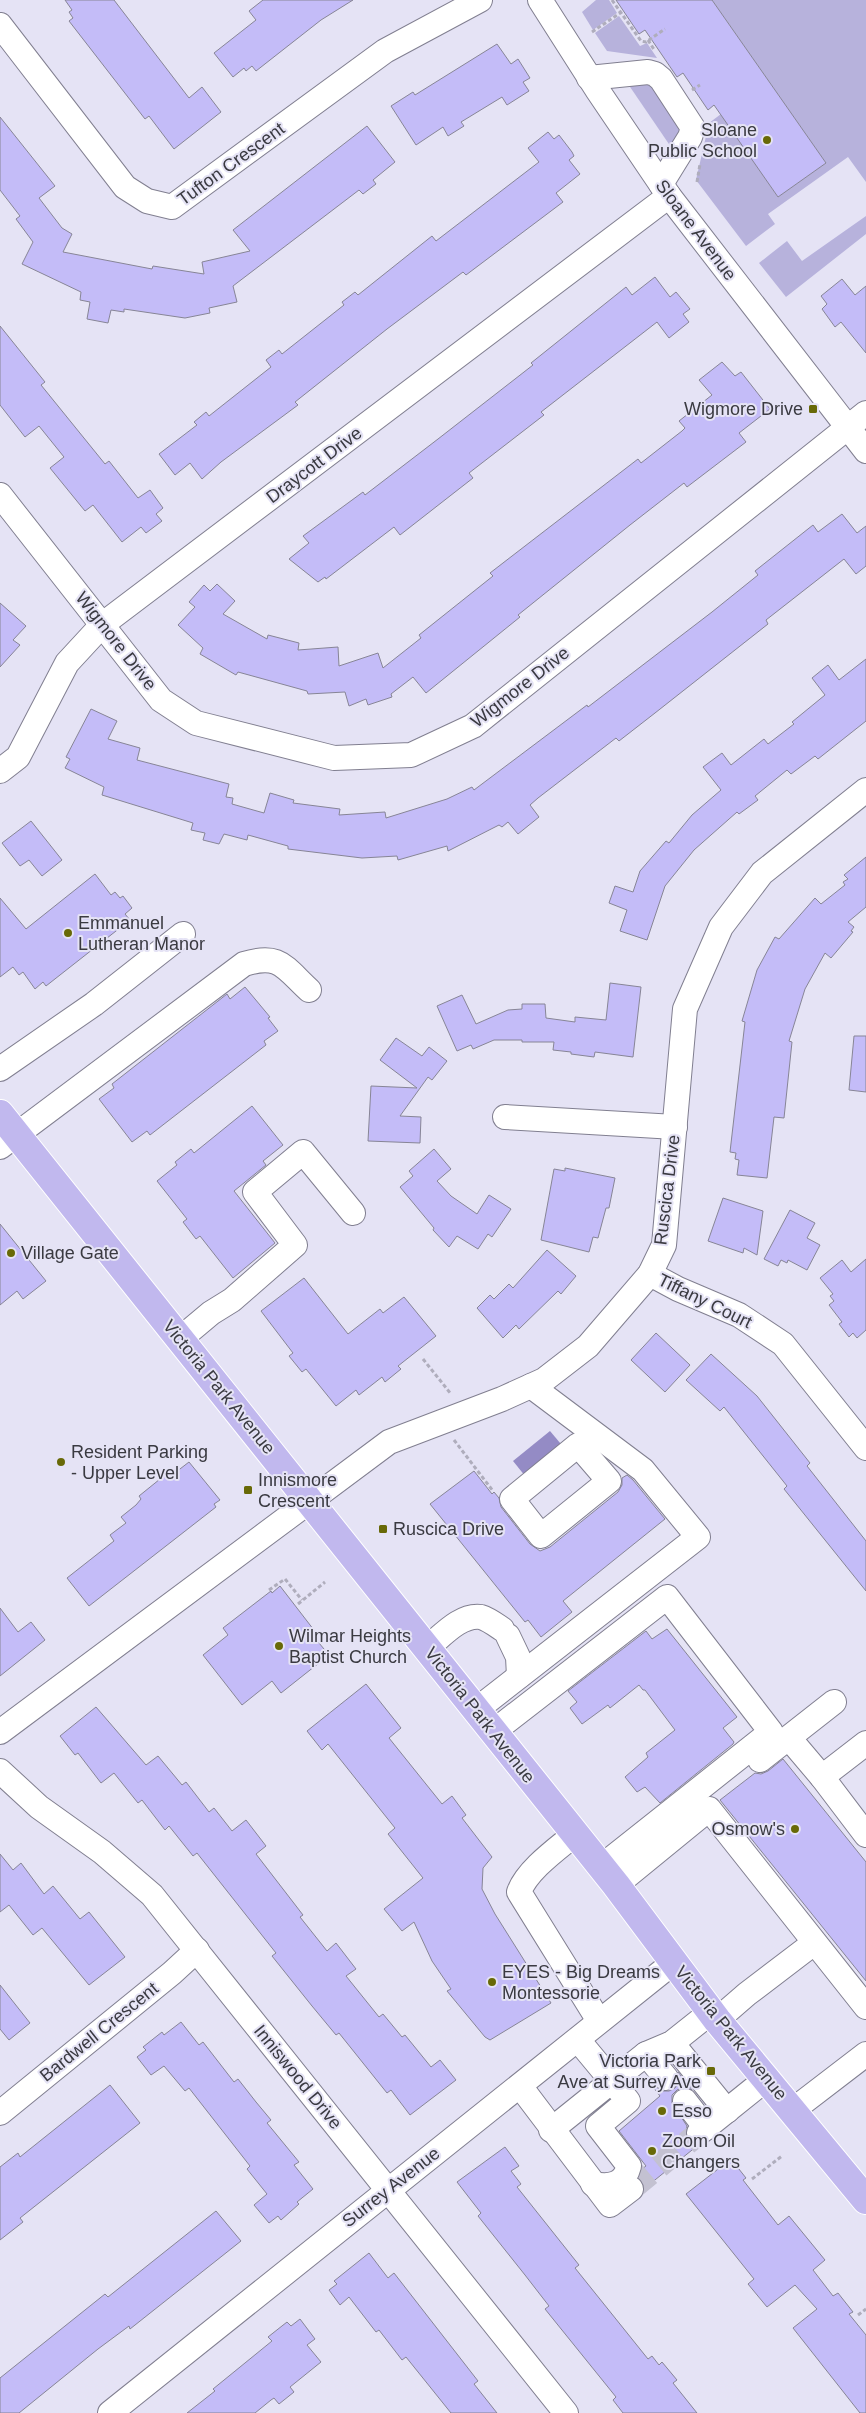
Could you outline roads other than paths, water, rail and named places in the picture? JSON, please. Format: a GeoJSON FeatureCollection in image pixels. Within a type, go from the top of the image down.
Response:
{"type":"FeatureCollection","features":[{"type":"Feature","properties":{"kind":"main road","name":"Victoria Park Avenue"},"geometry":{"type":"LineString","coordinates":[[0,1114],[9,1141],[180,1339],[608,1876],[714,2016],[866,2200]]}},
{"type":"Feature","properties":{"kind":"street","name":"Tufton Crescent"},"geometry":{"type":"LineString","coordinates":[[0,25],[124,187],[147,201],[172,207],[385,51],[480,0]]}},
{"type":"Feature","properties":{"kind":"street","name":"Sloane Avenue"},"geometry":{"type":"LineString","coordinates":[[540,0],[589,78],[665,190],[866,451]]}},
{"type":"Feature","properties":{"kind":"street"},"geometry":{"type":"LineString","coordinates":[[589,78],[642,72],[654,73],[661,79],[693,130],[665,190]]}},
{"type":"Feature","properties":{"kind":"street","name":"Draycott Drive"},"geometry":{"type":"LineString","coordinates":[[0,771],[18,757],[67,663],[103,624],[665,190]]}},
{"type":"Feature","properties":{"kind":"street","name":"Wigmore Drive"},"geometry":{"type":"LineString","coordinates":[[0,495],[161,700],[196,723],[334,758],[412,755],[473,726],[866,413]]}},
{"type":"Feature","properties":{"kind":"street","name":"Ruscica Drive"},"geometry":{"type":"LineString","coordinates":[[310,1500],[389,1442],[544,1380],[588,1346],[650,1274],[664,1245],[685,1009],[721,927],[762,872],[866,790]]}},
{"type":"Feature","properties":{"kind":"street"},"geometry":{"type":"LineString","coordinates":[[0,1069],[94,1004],[183,934]]}},
{"type":"Feature","properties":{"kind":"street"},"geometry":{"type":"LineString","coordinates":[[9,1141],[244,964],[262,958],[278,961],[310,990]]}},
{"type":"Feature","properties":{"kind":"street"},"geometry":{"type":"LineString","coordinates":[[505,1117],[675,1127]]}},
{"type":"Feature","properties":{"kind":"street"},"geometry":{"type":"LineString","coordinates":[[180,1339],[211,1313],[232,1300],[295,1246],[255,1192],[303,1152],[353,1213]]}},
{"type":"Feature","properties":{"kind":"street","name":"Tiffany Court"},"geometry":{"type":"LineString","coordinates":[[650,1274],[678,1290],[739,1315],[783,1344],[862,1443]]}},
{"type":"Feature","properties":{"kind":"street"},"geometry":{"type":"LineString","coordinates":[[476,1710],[698,1537],[643,1470],[531,1386]]}},
{"type":"Feature","properties":{"kind":"street"},"geometry":{"type":"LineString","coordinates":[[609,1481],[578,1445],[512,1499],[541,1536],[609,1481],[632,1462]]}},
{"type":"Feature","properties":{"kind":"street"},"geometry":{"type":"LineString","coordinates":[[0,1732],[310,1500]]}},
{"type":"Feature","properties":{"kind":"street"},"geometry":{"type":"LineString","coordinates":[[493,1732],[667,1597],[772,1732],[608,1876]]}},
{"type":"Feature","properties":{"kind":"street"},"geometry":{"type":"LineString","coordinates":[[427,1648],[468,1618],[482,1617],[505,1632],[518,1656],[520,1676]]}},
{"type":"Feature","properties":{"kind":"street"},"geometry":{"type":"LineString","coordinates":[[608,1876],[709,1809],[716,1795],[834,1702]]}},
{"type":"Feature","properties":{"kind":"street"},"geometry":{"type":"LineString","coordinates":[[789,1738],[864,1828]]}},
{"type":"Feature","properties":{"kind":"street"},"geometry":{"type":"LineString","coordinates":[[822,1777],[866,1743]]}},
{"type":"Feature","properties":{"kind":"street","name":"Inniswood Drive"},"geometry":{"type":"LineString","coordinates":[[0,1771],[39,1807],[102,1852],[152,1895],[566,2413]]}},
{"type":"Feature","properties":{"kind":"street"},"geometry":{"type":"LineString","coordinates":[[709,1809],[866,2007]]}},
{"type":"Feature","properties":{"kind":"street"},"geometry":{"type":"LineString","coordinates":[[574,1834],[545,1859],[518,1892],[599,2021]]}},
{"type":"Feature","properties":{"kind":"street"},"geometry":{"type":"LineString","coordinates":[[551,2130],[646,2054],[672,2043],[714,2016],[747,1994],[814,1943]]}},
{"type":"Feature","properties":{"kind":"street","name":"Bardwell Crescent"},"geometry":{"type":"LineString","coordinates":[[0,2113],[172,1973],[197,1950]]}},
{"type":"Feature","properties":{"kind":"street","name":"Surrey Avenue"},"geometry":{"type":"LineString","coordinates":[[110,2413],[674,1962]]}},
{"type":"Feature","properties":{"kind":"street"},"geometry":{"type":"LineString","coordinates":[[578,2040],[628,2101],[598,2126],[629,2166],[627,2175],[619,2183],[608,2187],[593,2184]]}},
{"type":"Feature","properties":{"kind":"street"},"geometry":{"type":"LineString","coordinates":[[672,2043],[727,2112]]}},
{"type":"Feature","properties":{"kind":"street"},"geometry":{"type":"LineString","coordinates":[[646,2054],[666,2078]]}},
{"type":"Feature","properties":{"kind":"street"},"geometry":{"type":"LineString","coordinates":[[793,2110],[866,2054]]}},
{"type":"Feature","properties":{"kind":"street"},"geometry":{"type":"LineString","coordinates":[[685,2101],[703,2131],[765,2080]]}},
{"type":"Feature","properties":{"kind":"street"},"geometry":{"type":"LineString","coordinates":[[520,2086],[551,2130],[610,2205],[631,2188]]}},
{"type":"Feature","properties":{"kind":"tunnel"},"geometry":{"type":"LineString","coordinates":[[631,2189],[699,2133]]}},
{"type":"Feature","properties":{"kind":"place","name":"Sloane Public School"},"geometry":{"type":"Point","coordinates":[767,140]}},
{"type":"Feature","properties":{"kind":"place","name":"Wigmore Drive"},"geometry":{"type":"Point","coordinates":[813,409]}},
{"type":"Feature","properties":{"kind":"place","name":"Emmanuel Lutheran Manor"},"geometry":{"type":"Point","coordinates":[68,933]}},
{"type":"Feature","properties":{"kind":"place","name":"Village Gate"},"geometry":{"type":"Point","coordinates":[11,1253]}},
{"type":"Feature","properties":{"kind":"place","name":"Resident Parking - Upper Level"},"geometry":{"type":"Point","coordinates":[61,1462]}},
{"type":"Feature","properties":{"kind":"place","name":"Innismore Crescent"},"geometry":{"type":"Point","coordinates":[248,1490]}},
{"type":"Feature","properties":{"kind":"place","name":"Ruscica Drive"},"geometry":{"type":"Point","coordinates":[383,1529]}},
{"type":"Feature","properties":{"kind":"place","name":"Wilmar Heights Baptist Church"},"geometry":{"type":"Point","coordinates":[279,1646]}},
{"type":"Feature","properties":{"kind":"place","name":"Osmow's"},"geometry":{"type":"Point","coordinates":[795,1829]}},
{"type":"Feature","properties":{"kind":"place","name":"EYES - Big Dreams Montessorie"},"geometry":{"type":"Point","coordinates":[492,1982]}},
{"type":"Feature","properties":{"kind":"place","name":"Victoria Park Ave at Surrey Ave"},"geometry":{"type":"Point","coordinates":[711,2071]}},
{"type":"Feature","properties":{"kind":"place","name":"Esso"},"geometry":{"type":"Point","coordinates":[662,2111]}},
{"type":"Feature","properties":{"kind":"place","name":"Zoom Oil Changers"},"geometry":{"type":"Point","coordinates":[652,2151]}}]}
